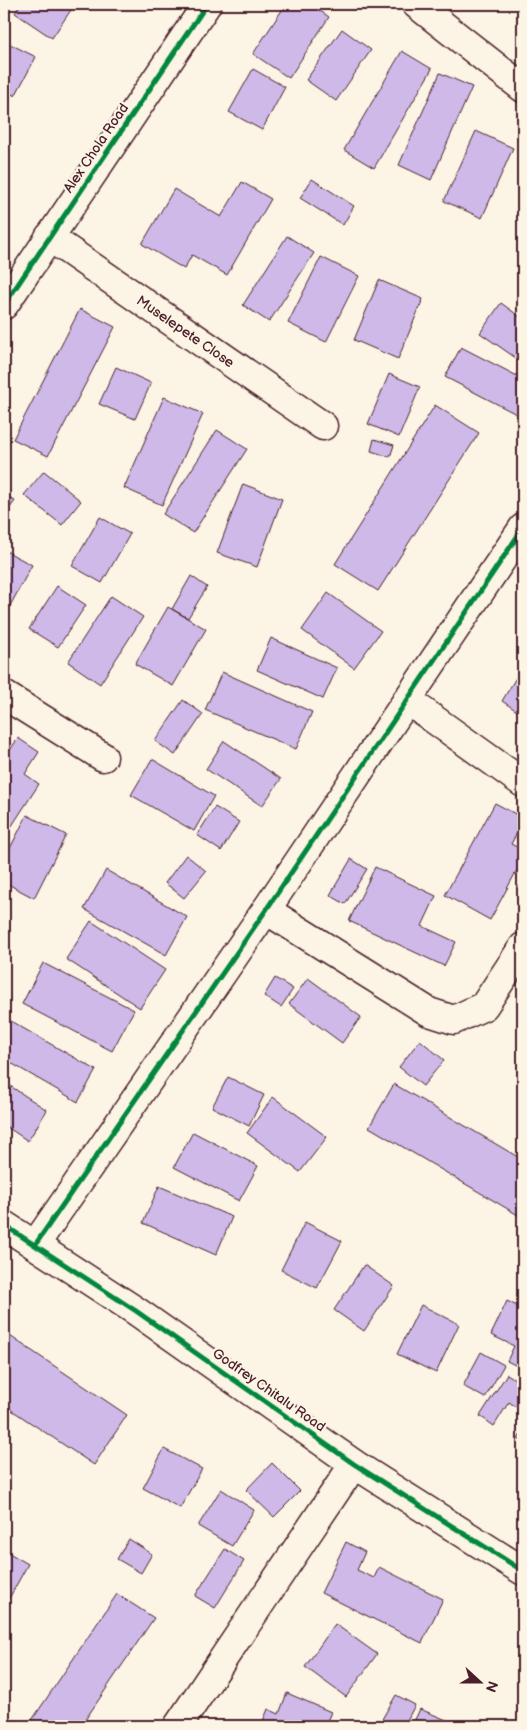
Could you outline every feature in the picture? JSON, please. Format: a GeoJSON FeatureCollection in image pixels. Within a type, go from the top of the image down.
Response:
{"type":"FeatureCollection","features":[{"type":"Feature","properties":{"kind":"street","name":"Alex Chola Road"},"geometry":{"type":"LineString","coordinates":[[4,305],[207,4]]}},
{"type":"Feature","properties":{"kind":"street"},"geometry":{"type":"LineString","coordinates":[[416,4],[523,88]]}},
{"type":"Feature","properties":{"kind":"street","name":"Muselepete Close"},"geometry":{"type":"LineString","coordinates":[[49,237],[323,426]]}},
{"type":"Feature","properties":{"kind":"street"},"geometry":{"type":"LineString","coordinates":[[35,1245],[266,910],[523,528]]}},
{"type":"Feature","properties":{"kind":"street"},"geometry":{"type":"LineString","coordinates":[[4,695],[103,757]]}},
{"type":"Feature","properties":{"kind":"street"},"geometry":{"type":"LineString","coordinates":[[407,700],[523,783]]}},
{"type":"Feature","properties":{"kind":"street"},"geometry":{"type":"LineString","coordinates":[[266,910],[429,1012],[454,1020],[484,1006],[523,947]]}},
{"type":"Feature","properties":{"kind":"street","name":"Godfrey Chitalu Road"},"geometry":{"type":"LineString","coordinates":[[4,1225],[136,1311],[354,1464],[523,1571]]}},
{"type":"Feature","properties":{"kind":"street"},"geometry":{"type":"LineString","coordinates":[[178,1726],[354,1464]]}},
{"type":"Feature","properties":{"kind":"building"},"geometry":{"type":"Polygon","coordinates":[[[21,4],[75,4],[52,38],[15,13],[21,4]]]}},
{"type":"Feature","properties":{"kind":"building"},"geometry":{"type":"Polygon","coordinates":[[[286,4],[310,4],[329,17],[289,78],[253,54],[286,4]]]}},
{"type":"Feature","properties":{"kind":"building"},"geometry":{"type":"Polygon","coordinates":[[[342,29],[371,50],[336,101],[306,80],[342,29]]]}},
{"type":"Feature","properties":{"kind":"building"},"geometry":{"type":"Polygon","coordinates":[[[4,41],[36,57],[15,96],[4,90],[4,41]]]}},
{"type":"Feature","properties":{"kind":"building"},"geometry":{"type":"Polygon","coordinates":[[[402,51],[432,69],[374,168],[344,150],[402,51]]]}},
{"type":"Feature","properties":{"kind":"building"},"geometry":{"type":"Polygon","coordinates":[[[253,69],[285,87],[262,130],[229,112],[253,69]]]}},
{"type":"Feature","properties":{"kind":"building"},"geometry":{"type":"Polygon","coordinates":[[[440,73],[472,87],[431,180],[399,165],[440,73]]]}},
{"type":"Feature","properties":{"kind":"building"},"geometry":{"type":"Polygon","coordinates":[[[476,131],[513,148],[482,218],[444,201],[476,131]]]}},
{"type":"Feature","properties":{"kind":"building"},"geometry":{"type":"Polygon","coordinates":[[[312,179],[354,206],[343,225],[300,198],[312,179]]]}},
{"type":"Feature","properties":{"kind":"building"},"geometry":{"type":"Polygon","coordinates":[[[242,182],[271,199],[227,275],[192,255],[184,269],[142,244],[174,189],[221,217],[242,182]]]}},
{"type":"Feature","properties":{"kind":"building"},"geometry":{"type":"Polygon","coordinates":[[[287,236],[314,253],[269,322],[243,305],[287,236]]]}},
{"type":"Feature","properties":{"kind":"building"},"geometry":{"type":"Polygon","coordinates":[[[321,257],[359,276],[326,342],[288,323],[321,257]]]}},
{"type":"Feature","properties":{"kind":"building"},"geometry":{"type":"Polygon","coordinates":[[[379,280],[423,299],[398,359],[354,340],[379,280]]]}},
{"type":"Feature","properties":{"kind":"building"},"geometry":{"type":"Polygon","coordinates":[[[501,303],[523,319],[523,363],[480,333],[501,303]]]}},
{"type":"Feature","properties":{"kind":"building"},"geometry":{"type":"Polygon","coordinates":[[[80,309],[115,327],[48,456],[13,439],[80,309]]]}},
{"type":"Feature","properties":{"kind":"building"},"geometry":{"type":"Polygon","coordinates":[[[461,347],[523,379],[522,417],[445,377],[461,347]]]}},
{"type":"Feature","properties":{"kind":"building"},"geometry":{"type":"Polygon","coordinates":[[[116,367],[151,383],[135,419],[99,404],[116,367]]]}},
{"type":"Feature","properties":{"kind":"building"},"geometry":{"type":"Polygon","coordinates":[[[389,374],[420,387],[399,437],[368,424],[389,374]]]}},
{"type":"Feature","properties":{"kind":"building"},"geometry":{"type":"Polygon","coordinates":[[[164,397],[203,414],[162,505],[124,488],[164,397]]]}},
{"type":"Feature","properties":{"kind":"building"},"geometry":{"type":"Polygon","coordinates":[[[435,405],[479,433],[378,591],[335,564],[435,405]]]}},
{"type":"Feature","properties":{"kind":"building"},"geometry":{"type":"Polygon","coordinates":[[[217,430],[247,449],[193,533],[163,514],[217,430]]]}},
{"type":"Feature","properties":{"kind":"building"},"geometry":{"type":"Polygon","coordinates":[[[374,439],[394,445],[390,457],[371,451],[374,439]]]}},
{"type":"Feature","properties":{"kind":"building"},"geometry":{"type":"Polygon","coordinates":[[[44,471],[81,501],[62,525],[24,495],[44,471]]]}},
{"type":"Feature","properties":{"kind":"building"},"geometry":{"type":"Polygon","coordinates":[[[243,484],[282,499],[257,567],[217,553],[243,484]]]}},
{"type":"Feature","properties":{"kind":"building"},"geometry":{"type":"Polygon","coordinates":[[[4,493],[15,501],[4,516],[4,493]]]}},
{"type":"Feature","properties":{"kind":"building"},"geometry":{"type":"Polygon","coordinates":[[[100,517],[130,534],[102,583],[72,566],[100,517]]]}},
{"type":"Feature","properties":{"kind":"building"},"geometry":{"type":"Polygon","coordinates":[[[4,550],[32,565],[4,617],[4,550]]]}},
{"type":"Feature","properties":{"kind":"building"},"geometry":{"type":"Polygon","coordinates":[[[191,576],[207,587],[188,618],[172,609],[191,576]]]}},
{"type":"Feature","properties":{"kind":"building"},"geometry":{"type":"Polygon","coordinates":[[[57,586],[86,605],[58,647],[29,629],[57,586]]]}},
{"type":"Feature","properties":{"kind":"building"},"geometry":{"type":"Polygon","coordinates":[[[328,593],[381,631],[354,668],[302,630],[328,593]]]}},
{"type":"Feature","properties":{"kind":"building"},"geometry":{"type":"Polygon","coordinates":[[[111,596],[143,617],[100,684],[68,662],[111,596]]]}},
{"type":"Feature","properties":{"kind":"building"},"geometry":{"type":"Polygon","coordinates":[[[168,607],[206,629],[173,686],[135,664],[168,607]]]}},
{"type":"Feature","properties":{"kind":"building"},"geometry":{"type":"Polygon","coordinates":[[[271,638],[337,668],[323,699],[257,670],[271,638]]]}},
{"type":"Feature","properties":{"kind":"building"},"geometry":{"type":"Polygon","coordinates":[[[523,666],[523,715],[502,701],[523,666]]]}},
{"type":"Feature","properties":{"kind":"building"},"geometry":{"type":"Polygon","coordinates":[[[222,672],[312,712],[296,749],[205,710],[222,672]]]}},
{"type":"Feature","properties":{"kind":"building"},"geometry":{"type":"Polygon","coordinates":[[[183,700],[203,714],[175,755],[155,741],[183,700]]]}},
{"type":"Feature","properties":{"kind":"building"},"geometry":{"type":"Polygon","coordinates":[[[18,738],[39,752],[25,774],[39,784],[4,838],[4,759],[18,738]]]}},
{"type":"Feature","properties":{"kind":"building"},"geometry":{"type":"Polygon","coordinates":[[[224,741],[281,779],[262,806],[206,769],[224,741]]]}},
{"type":"Feature","properties":{"kind":"building"},"geometry":{"type":"Polygon","coordinates":[[[152,759],[214,796],[194,831],[131,795],[152,759]]]}},
{"type":"Feature","properties":{"kind":"building"},"geometry":{"type":"Polygon","coordinates":[[[495,803],[523,818],[523,822],[511,844],[523,850],[523,859],[490,920],[445,895],[495,803]]]}},
{"type":"Feature","properties":{"kind":"building"},"geometry":{"type":"Polygon","coordinates":[[[215,807],[239,822],[221,851],[197,835],[215,807]]]}},
{"type":"Feature","properties":{"kind":"building"},"geometry":{"type":"Polygon","coordinates":[[[27,815],[66,835],[34,898],[4,882],[4,860],[27,815]]]}},
{"type":"Feature","properties":{"kind":"building"},"geometry":{"type":"Polygon","coordinates":[[[186,855],[206,871],[184,898],[165,883],[186,855]]]}},
{"type":"Feature","properties":{"kind":"building"},"geometry":{"type":"Polygon","coordinates":[[[351,859],[367,869],[345,904],[330,895],[351,859]]]}},
{"type":"Feature","properties":{"kind":"building"},"geometry":{"type":"Polygon","coordinates":[[[375,867],[436,896],[422,926],[456,942],[444,966],[349,921],[375,867]]]}},
{"type":"Feature","properties":{"kind":"building"},"geometry":{"type":"Polygon","coordinates":[[[106,870],[187,917],[166,955],[84,909],[106,870]]]}},
{"type":"Feature","properties":{"kind":"building"},"geometry":{"type":"Polygon","coordinates":[[[91,921],[165,970],[140,1008],[66,959],[91,921]]]}},
{"type":"Feature","properties":{"kind":"building"},"geometry":{"type":"Polygon","coordinates":[[[43,963],[134,1010],[112,1051],[22,1004],[43,963]]]}},
{"type":"Feature","properties":{"kind":"building"},"geometry":{"type":"Polygon","coordinates":[[[275,978],[293,989],[281,1007],[264,996],[275,978]]]}},
{"type":"Feature","properties":{"kind":"building"},"geometry":{"type":"Polygon","coordinates":[[[308,978],[361,1017],[342,1043],[289,1004],[308,978]]]}},
{"type":"Feature","properties":{"kind":"building"},"geometry":{"type":"Polygon","coordinates":[[[7,1019],[96,1070],[78,1102],[4,1059],[4,1025],[7,1019]]]}},
{"type":"Feature","properties":{"kind":"building"},"geometry":{"type":"Polygon","coordinates":[[[420,1040],[444,1060],[423,1086],[399,1067],[420,1040]]]}},
{"type":"Feature","properties":{"kind":"building"},"geometry":{"type":"Polygon","coordinates":[[[228,1077],[264,1095],[249,1126],[212,1107],[228,1077]]]}},
{"type":"Feature","properties":{"kind":"building"},"geometry":{"type":"Polygon","coordinates":[[[523,1077],[523,1089],[518,1086],[523,1077]]]}},
{"type":"Feature","properties":{"kind":"building"},"geometry":{"type":"Polygon","coordinates":[[[4,1082],[47,1110],[28,1141],[4,1125],[4,1082]]]}},
{"type":"Feature","properties":{"kind":"building"},"geometry":{"type":"Polygon","coordinates":[[[394,1084],[523,1160],[523,1218],[369,1127],[394,1084]]]}},
{"type":"Feature","properties":{"kind":"building"},"geometry":{"type":"Polygon","coordinates":[[[273,1097],[327,1137],[300,1172],[247,1133],[273,1097]]]}},
{"type":"Feature","properties":{"kind":"building"},"geometry":{"type":"Polygon","coordinates":[[[193,1132],[258,1166],[239,1201],[174,1167],[193,1132]]]}},
{"type":"Feature","properties":{"kind":"building"},"geometry":{"type":"Polygon","coordinates":[[[159,1186],[232,1217],[216,1255],[143,1223],[159,1186]]]}},
{"type":"Feature","properties":{"kind":"building"},"geometry":{"type":"Polygon","coordinates":[[[305,1222],[342,1241],[317,1288],[281,1270],[305,1222]]]}},
{"type":"Feature","properties":{"kind":"building"},"geometry":{"type":"Polygon","coordinates":[[[364,1265],[394,1286],[364,1331],[334,1310],[364,1265]]]}},
{"type":"Feature","properties":{"kind":"building"},"geometry":{"type":"Polygon","coordinates":[[[507,1301],[523,1309],[523,1369],[507,1361],[514,1346],[491,1335],[507,1301]]]}},
{"type":"Feature","properties":{"kind":"building"},"geometry":{"type":"Polygon","coordinates":[[[421,1305],[459,1324],[436,1373],[397,1354],[421,1305]]]}},
{"type":"Feature","properties":{"kind":"building"},"geometry":{"type":"Polygon","coordinates":[[[4,1332],[127,1415],[94,1465],[4,1405],[4,1332]]]}},
{"type":"Feature","properties":{"kind":"building"},"geometry":{"type":"Polygon","coordinates":[[[481,1352],[504,1365],[485,1398],[463,1386],[481,1352]]]}},
{"type":"Feature","properties":{"kind":"building"},"geometry":{"type":"Polygon","coordinates":[[[507,1374],[523,1384],[523,1402],[519,1409],[509,1402],[494,1426],[480,1416],[507,1374]]]}},
{"type":"Feature","properties":{"kind":"building"},"geometry":{"type":"Polygon","coordinates":[[[523,1431],[523,1442],[518,1439],[523,1431]]]}},
{"type":"Feature","properties":{"kind":"building"},"geometry":{"type":"Polygon","coordinates":[[[164,1449],[202,1469],[180,1508],[143,1488],[164,1449]]]}},
{"type":"Feature","properties":{"kind":"building"},"geometry":{"type":"Polygon","coordinates":[[[272,1463],[300,1491],[274,1517],[246,1490],[272,1463]]]}},
{"type":"Feature","properties":{"kind":"building"},"geometry":{"type":"Polygon","coordinates":[[[221,1489],[254,1510],[232,1546],[198,1526],[221,1489]]]}},
{"type":"Feature","properties":{"kind":"building"},"geometry":{"type":"Polygon","coordinates":[[[129,1539],[152,1554],[141,1573],[117,1559],[129,1539]]]}},
{"type":"Feature","properties":{"kind":"building"},"geometry":{"type":"Polygon","coordinates":[[[346,1542],[365,1552],[357,1570],[374,1578],[379,1567],[443,1599],[422,1643],[321,1593],[346,1542]]]}},
{"type":"Feature","properties":{"kind":"building"},"geometry":{"type":"Polygon","coordinates":[[[225,1549],[244,1561],[215,1608],[195,1596],[225,1549]]]}},
{"type":"Feature","properties":{"kind":"building"},"geometry":{"type":"Polygon","coordinates":[[[4,1550],[28,1564],[6,1604],[4,1603],[4,1550]]]}},
{"type":"Feature","properties":{"kind":"building"},"geometry":{"type":"Polygon","coordinates":[[[117,1594],[154,1618],[81,1726],[28,1726],[117,1594]]]}},
{"type":"Feature","properties":{"kind":"building"},"geometry":{"type":"Polygon","coordinates":[[[335,1624],[377,1654],[346,1697],[305,1667],[335,1624]]]}},
{"type":"Feature","properties":{"kind":"building"},"geometry":{"type":"Polygon","coordinates":[[[287,1693],[331,1712],[325,1726],[261,1726],[268,1709],[279,1714],[287,1693]]]}},
{"type":"Feature","properties":{"kind":"building"},"geometry":{"type":"Polygon","coordinates":[[[396,1695],[415,1705],[404,1726],[378,1726],[396,1695]]]}},
{"type":"Feature","properties":{"kind":"building"},"geometry":{"type":"Polygon","coordinates":[[[420,1709],[461,1726],[412,1726],[420,1709]]]}},
{"type":"Feature","properties":{"kind":"cycle path"},"geometry":{"type":"LineString","coordinates":[[4,305],[207,4]]}},
{"type":"Feature","properties":{"kind":"cycle path"},"geometry":{"type":"LineString","coordinates":[[35,1245],[266,910],[523,528]]}},
{"type":"Feature","properties":{"kind":"cycle path"},"geometry":{"type":"LineString","coordinates":[[4,1225],[136,1311],[354,1464],[523,1571]]}}]}
